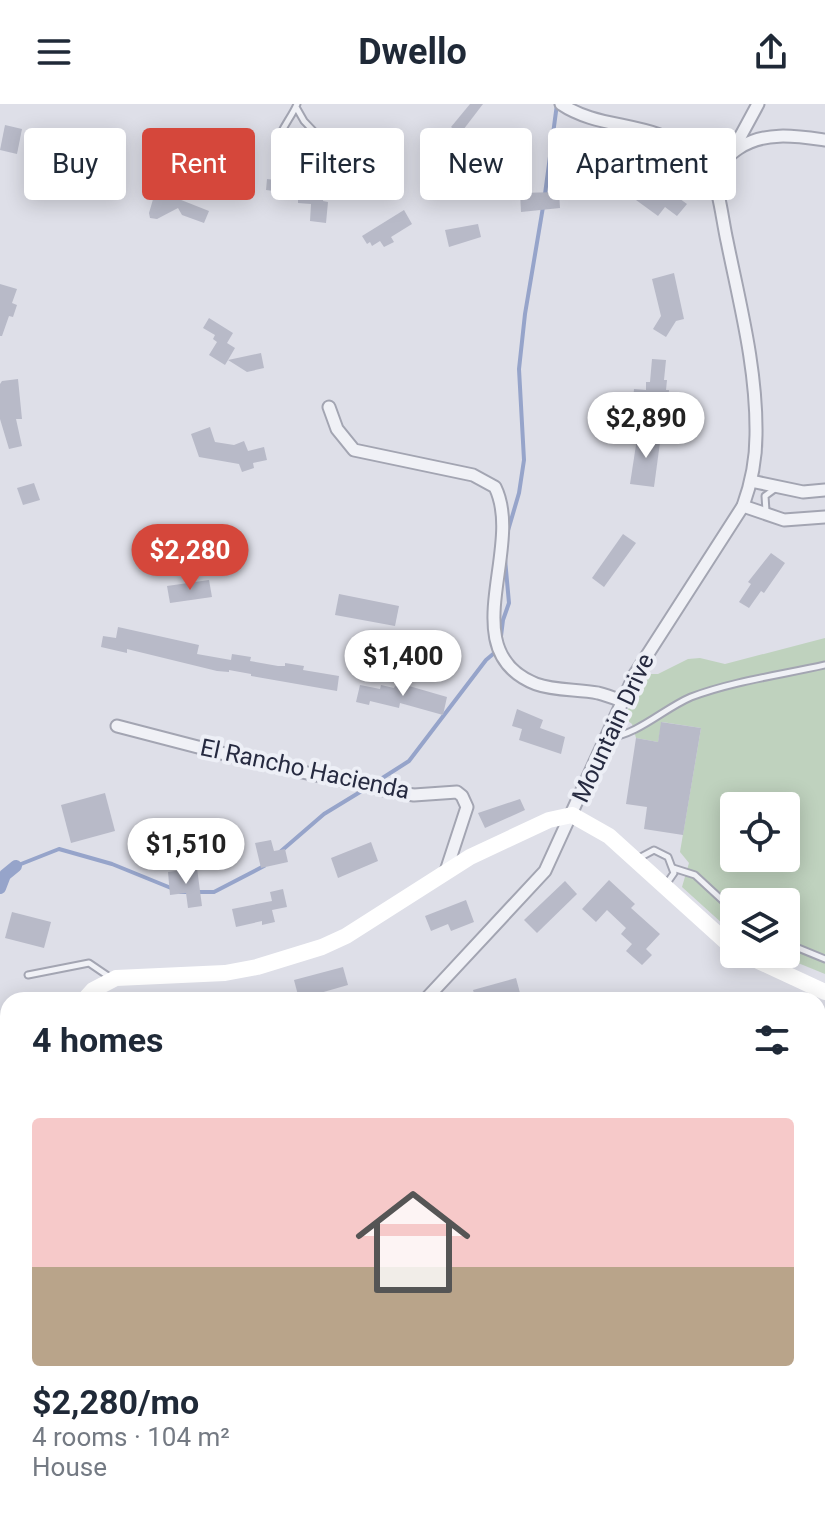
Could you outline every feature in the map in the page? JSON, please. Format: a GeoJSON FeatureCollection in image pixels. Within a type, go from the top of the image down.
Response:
{"type":"FeatureCollection","features":[{"type":"Feature","properties":{"kind":"main road","name":"Mountain Drive"},"geometry":{"type":"LineString","coordinates":[[112,979],[225,973],[297,956],[346,936],[446,871],[549,820],[572,815]]}},
{"type":"Feature","properties":{"kind":"main road"},"geometry":{"type":"LineString","coordinates":[[572,815],[599,828],[720,937]]}},
{"type":"Feature","properties":{"kind":"main road"},"geometry":{"type":"LineString","coordinates":[[773,968],[825,992]]}},
{"type":"Feature","properties":{"kind":"main road"},"geometry":{"type":"LineString","coordinates":[[91,992],[112,979]]}},
{"type":"Feature","properties":{"kind":"street"},"geometry":{"type":"LineString","coordinates":[[561,104],[586,117],[641,128]]}},
{"type":"Feature","properties":{"kind":"street"},"geometry":{"type":"LineString","coordinates":[[736,145],[758,104]]}},
{"type":"Feature","properties":{"kind":"street"},"geometry":{"type":"LineString","coordinates":[[736,150],[747,143],[770,137],[825,140]]}},
{"type":"Feature","properties":{"kind":"street","name":"Mountain Drive"},"geometry":{"type":"LineString","coordinates":[[572,815],[622,701],[648,651],[743,506],[751,481],[756,423],[751,362],[718,200]]}},
{"type":"Feature","properties":{"kind":"street"},"geometry":{"type":"LineString","coordinates":[[329,407],[337,429],[354,450],[473,475],[495,487],[503,511],[503,537],[492,615],[495,643],[517,672],[536,684],[598,693],[622,701]]}},
{"type":"Feature","properties":{"kind":"street"},"geometry":{"type":"LineString","coordinates":[[751,481],[803,492],[825,490]]}},
{"type":"Feature","properties":{"kind":"street"},"geometry":{"type":"LineString","coordinates":[[743,506],[770,517],[799,521],[825,517]]}},
{"type":"Feature","properties":{"kind":"street","name":"El Rancho Hacienda"},"geometry":{"type":"LineString","coordinates":[[117,726],[248,760],[393,792],[414,795],[457,792],[466,801],[466,813],[446,871]]}},
{"type":"Feature","properties":{"kind":"street"},"geometry":{"type":"LineString","coordinates":[[432,992],[545,871],[572,815]]}},
{"type":"Feature","properties":{"kind":"lane"},"geometry":{"type":"LineString","coordinates":[[296,106],[304,121],[322,140],[320,160],[312,168],[289,165],[277,151],[276,141],[296,106]]}},
{"type":"Feature","properties":{"kind":"lane"},"geometry":{"type":"LineString","coordinates":[[770,517],[763,500],[767,493],[777,488]]}},
{"type":"Feature","properties":{"kind":"lane"},"geometry":{"type":"LineString","coordinates":[[607,738],[625,734],[670,707],[700,694],[825,665]]}},
{"type":"Feature","properties":{"kind":"lane"},"geometry":{"type":"LineString","coordinates":[[636,861],[654,850],[668,857],[673,876],[664,887]]}},
{"type":"Feature","properties":{"kind":"lane"},"geometry":{"type":"LineString","coordinates":[[673,868],[695,875],[720,898]]}},
{"type":"Feature","properties":{"kind":"lane"},"geometry":{"type":"LineString","coordinates":[[800,949],[825,959]]}},
{"type":"Feature","properties":{"kind":"lane"},"geometry":{"type":"LineString","coordinates":[[28,975],[89,963],[112,979]]}},
{"type":"Feature","properties":{"kind":"green space"},"geometry":{"type":"Polygon","coordinates":[[[825,638],[825,974],[800,964],[800,888],[720,888],[720,921],[682,887],[689,863],[680,852],[701,728],[662,722],[658,742],[636,738],[632,724],[624,718],[645,674],[658,674],[688,659],[700,658],[725,664],[825,638]]]}},
{"type":"Feature","properties":{"kind":"building"},"geometry":{"type":"Polygon","coordinates":[[[470,104],[483,104],[465,128],[451,127],[470,104]]]}},
{"type":"Feature","properties":{"kind":"building"},"geometry":{"type":"Polygon","coordinates":[[[5,125],[22,129],[17,154],[0,150],[5,125]]]}},
{"type":"Feature","properties":{"kind":"building"},"geometry":{"type":"Polygon","coordinates":[[[267,179],[271,179],[271,191],[266,190],[267,179]]]}},
{"type":"Feature","properties":{"kind":"building"},"geometry":{"type":"Polygon","coordinates":[[[548,192],[548,200],[560,200],[560,208],[521,212],[520,200],[532,200],[532,193],[548,192]]]}},
{"type":"Feature","properties":{"kind":"building"},"geometry":{"type":"Polygon","coordinates":[[[153,200],[181,200],[209,211],[204,223],[182,215],[178,208],[157,219],[150,218],[153,200]]]}},
{"type":"Feature","properties":{"kind":"building"},"geometry":{"type":"Polygon","coordinates":[[[298,200],[328,202],[326,223],[310,221],[311,204],[298,203],[298,200]]]}},
{"type":"Feature","properties":{"kind":"building"},"geometry":{"type":"Polygon","coordinates":[[[636,200],[681,200],[687,204],[677,216],[665,207],[658,216],[636,200]]]}},
{"type":"Feature","properties":{"kind":"building"},"geometry":{"type":"Polygon","coordinates":[[[404,210],[412,224],[391,237],[394,242],[384,247],[380,241],[372,246],[370,242],[367,244],[362,236],[404,210]]]}},
{"type":"Feature","properties":{"kind":"building"},"geometry":{"type":"Polygon","coordinates":[[[478,224],[481,237],[449,247],[445,230],[478,224]]]}},
{"type":"Feature","properties":{"kind":"building"},"geometry":{"type":"Polygon","coordinates":[[[674,273],[684,319],[676,321],[666,337],[653,329],[661,316],[652,279],[674,273]]]}},
{"type":"Feature","properties":{"kind":"building"},"geometry":{"type":"Polygon","coordinates":[[[0,284],[17,289],[12,303],[17,305],[13,317],[9,316],[2,336],[0,336],[0,284]]]}},
{"type":"Feature","properties":{"kind":"building"},"geometry":{"type":"Polygon","coordinates":[[[209,318],[233,333],[227,343],[235,348],[225,365],[209,355],[217,342],[213,339],[215,335],[203,328],[209,318]]]}},
{"type":"Feature","properties":{"kind":"building"},"geometry":{"type":"Polygon","coordinates":[[[261,353],[264,368],[247,372],[228,360],[261,353]]]}},
{"type":"Feature","properties":{"kind":"building"},"geometry":{"type":"Polygon","coordinates":[[[652,359],[666,360],[664,380],[667,380],[666,390],[669,390],[668,403],[633,400],[634,389],[646,390],[646,382],[650,382],[652,359]]]}},
{"type":"Feature","properties":{"kind":"building"},"geometry":{"type":"Polygon","coordinates":[[[18,379],[22,419],[16,419],[22,446],[9,449],[0,419],[0,384],[18,379]]]}},
{"type":"Feature","properties":{"kind":"building"},"geometry":{"type":"Polygon","coordinates":[[[210,427],[215,442],[234,445],[244,441],[248,451],[264,447],[267,460],[253,463],[254,468],[242,472],[239,464],[199,457],[191,434],[210,427]]]}},
{"type":"Feature","properties":{"kind":"building"},"geometry":{"type":"Polygon","coordinates":[[[638,432],[661,435],[654,487],[630,484],[638,432]]]}},
{"type":"Feature","properties":{"kind":"building"},"geometry":{"type":"Polygon","coordinates":[[[34,483],[40,500],[23,505],[17,488],[34,483]]]}},
{"type":"Feature","properties":{"kind":"building"},"geometry":{"type":"Polygon","coordinates":[[[623,534],[636,543],[604,587],[592,578],[623,534]]]}},
{"type":"Feature","properties":{"kind":"building"},"geometry":{"type":"Polygon","coordinates":[[[771,553],[785,563],[749,608],[739,602],[751,584],[748,582],[771,553]]]}},
{"type":"Feature","properties":{"kind":"building"},"geometry":{"type":"Polygon","coordinates":[[[209,580],[212,597],[170,603],[167,586],[209,580]]]}},
{"type":"Feature","properties":{"kind":"building"},"geometry":{"type":"Polygon","coordinates":[[[339,594],[399,606],[395,626],[335,615],[339,594]]]}},
{"type":"Feature","properties":{"kind":"building"},"geometry":{"type":"Polygon","coordinates":[[[118,627],[199,645],[197,654],[231,660],[232,654],[251,657],[250,661],[304,666],[303,670],[339,676],[337,691],[229,670],[217,671],[127,649],[127,653],[101,647],[103,636],[116,638],[118,627]]]}},
{"type":"Feature","properties":{"kind":"building"},"geometry":{"type":"Polygon","coordinates":[[[360,685],[380,689],[381,685],[408,689],[409,686],[447,697],[443,715],[400,703],[399,708],[370,701],[369,705],[356,702],[360,685]]]}},
{"type":"Feature","properties":{"kind":"building"},"geometry":{"type":"Polygon","coordinates":[[[517,709],[543,720],[540,728],[565,737],[561,754],[519,740],[522,729],[512,726],[517,709]]]}},
{"type":"Feature","properties":{"kind":"building"},"geometry":{"type":"Polygon","coordinates":[[[661,722],[701,728],[683,835],[644,829],[647,807],[626,804],[636,738],[658,742],[661,722]]]}},
{"type":"Feature","properties":{"kind":"building"},"geometry":{"type":"Polygon","coordinates":[[[105,793],[115,831],[71,843],[61,805],[105,793]]]}},
{"type":"Feature","properties":{"kind":"building"},"geometry":{"type":"Polygon","coordinates":[[[520,799],[525,810],[485,828],[478,813],[520,799]]]}},
{"type":"Feature","properties":{"kind":"building"},"geometry":{"type":"Polygon","coordinates":[[[271,840],[274,851],[285,849],[288,862],[261,868],[255,843],[271,840]]]}},
{"type":"Feature","properties":{"kind":"building"},"geometry":{"type":"Polygon","coordinates":[[[371,842],[378,861],[338,878],[331,858],[371,842]]]}},
{"type":"Feature","properties":{"kind":"building"},"geometry":{"type":"Polygon","coordinates":[[[197,868],[202,906],[188,908],[186,893],[170,895],[168,872],[197,868]]]}},
{"type":"Feature","properties":{"kind":"building"},"geometry":{"type":"Polygon","coordinates":[[[609,880],[635,904],[631,908],[660,934],[646,949],[652,955],[642,965],[626,951],[632,944],[621,934],[626,928],[607,910],[596,922],[582,909],[609,880]]]}},
{"type":"Feature","properties":{"kind":"building"},"geometry":{"type":"Polygon","coordinates":[[[565,881],[577,894],[537,933],[524,920],[565,881]]]}},
{"type":"Feature","properties":{"kind":"building"},"geometry":{"type":"Polygon","coordinates":[[[283,889],[287,907],[272,910],[275,922],[262,925],[262,921],[236,927],[232,909],[272,901],[270,892],[283,889]]]}},
{"type":"Feature","properties":{"kind":"building"},"geometry":{"type":"Polygon","coordinates":[[[466,900],[474,922],[451,931],[448,924],[431,931],[425,916],[466,900]]]}},
{"type":"Feature","properties":{"kind":"building"},"geometry":{"type":"Polygon","coordinates":[[[12,912],[51,922],[44,948],[5,938],[12,912]]]}},
{"type":"Feature","properties":{"kind":"building"},"geometry":{"type":"Polygon","coordinates":[[[343,967],[348,985],[324,992],[297,992],[294,980],[343,967]]]}},
{"type":"Feature","properties":{"kind":"building"},"geometry":{"type":"Polygon","coordinates":[[[516,978],[520,992],[474,992],[516,978]]]}},
{"type":"Feature","properties":{"kind":"waterway"},"geometry":{"type":"LineString","coordinates":[[545,194],[557,104]]}},
{"type":"Feature","properties":{"kind":"waterway"},"geometry":{"type":"LineString","coordinates":[[507,534],[519,493],[524,460],[519,369],[543,207]]}},
{"type":"Feature","properties":{"kind":"waterway"},"geometry":{"type":"LineString","coordinates":[[501,636],[509,603],[505,559]]}},
{"type":"Feature","properties":{"kind":"waterway"},"geometry":{"type":"LineString","coordinates":[[373,784],[409,761],[486,660],[499,649]]}},
{"type":"Feature","properties":{"kind":"waterway"},"geometry":{"type":"LineString","coordinates":[[280,852],[324,814],[365,789]]}},
{"type":"Feature","properties":{"kind":"waterway"},"geometry":{"type":"LineString","coordinates":[[16,866],[59,849],[112,864],[171,888]]}},
{"type":"Feature","properties":{"kind":"waterway"},"geometry":{"type":"LineString","coordinates":[[0,888],[5,875],[16,866]]}},
{"type":"Feature","properties":{"kind":"waterway"},"geometry":{"type":"LineString","coordinates":[[180,892],[214,892],[264,866]]}}]}
